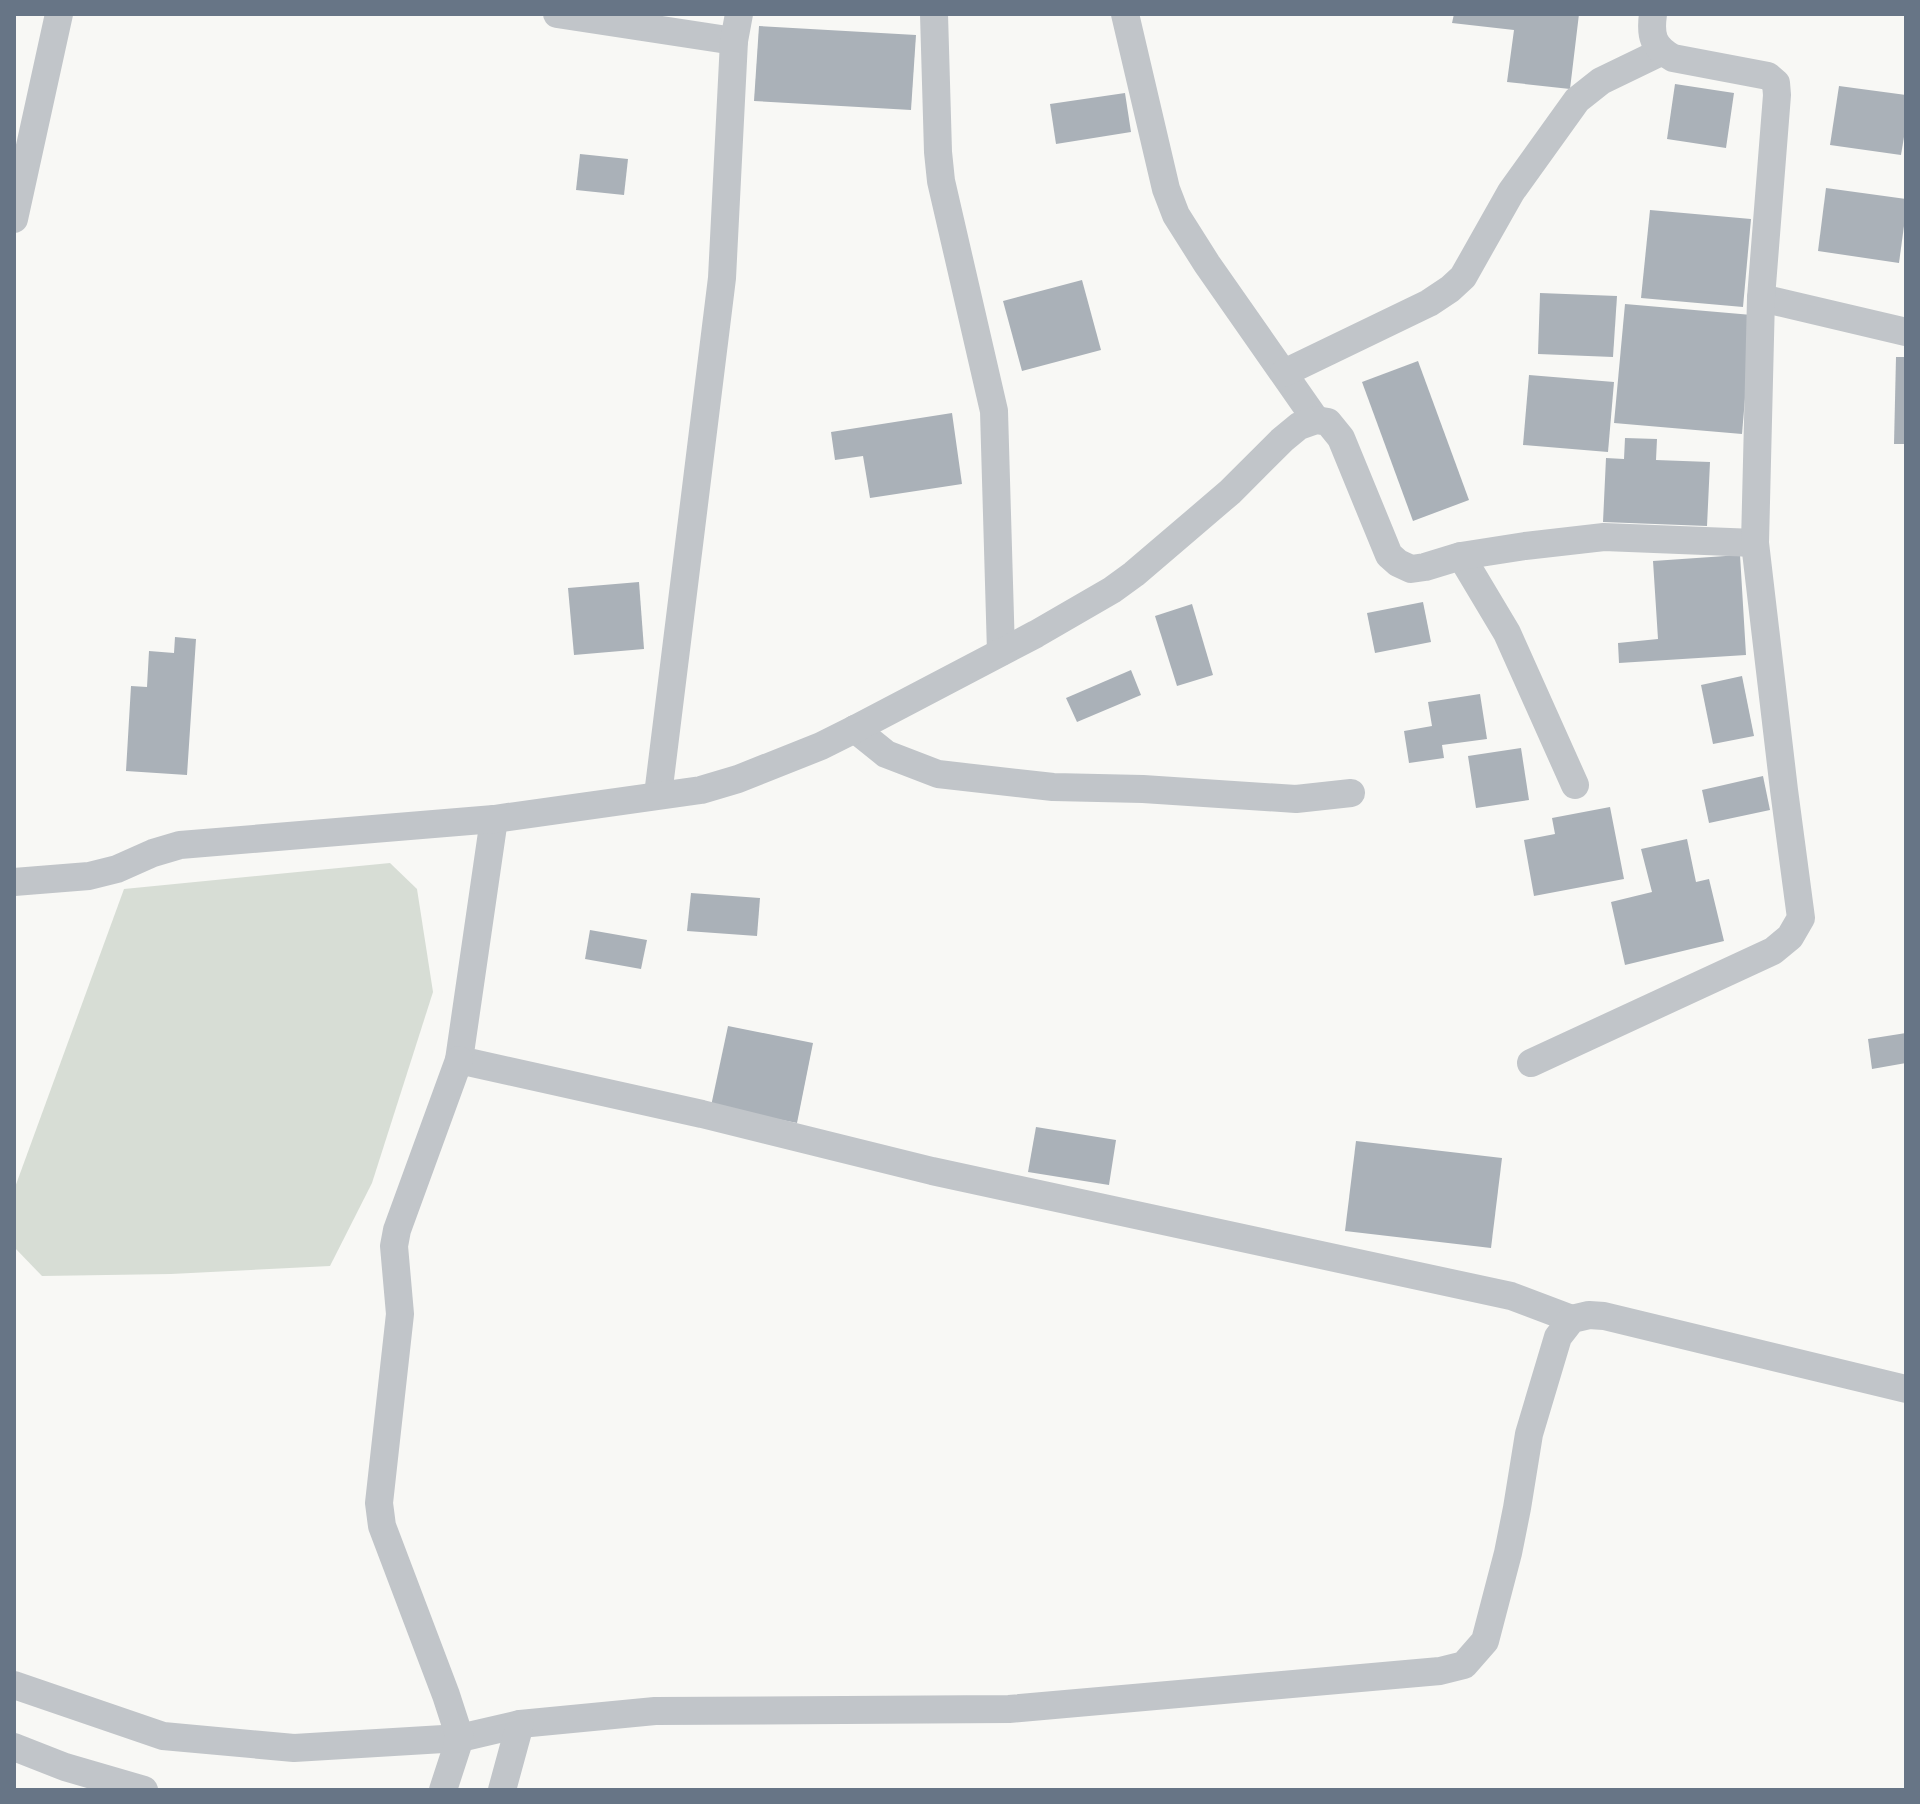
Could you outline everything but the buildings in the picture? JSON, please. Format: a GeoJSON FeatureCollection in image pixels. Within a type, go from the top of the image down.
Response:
{"type":"FeatureCollection","features":[{"type":"Feature","properties":{"kind":"street"},"geometry":{"type":"LineString","coordinates":[[14,219],[59,14]]}},
{"type":"Feature","properties":{"kind":"street"},"geometry":{"type":"LineString","coordinates":[[557,14],[737,28],[722,278],[658,795]]}},
{"type":"Feature","properties":{"kind":"street"},"geometry":{"type":"LineString","coordinates":[[934,14],[941,181],[994,411],[1001,652]]}},
{"type":"Feature","properties":{"kind":"street"},"geometry":{"type":"LineString","coordinates":[[1125,14],[1166,189],[1176,215],[1316,420]]}},
{"type":"Feature","properties":{"kind":"street"},"geometry":{"type":"LineString","coordinates":[[1531,1063],[1773,951],[1790,937],[1801,918],[1755,543],[1761,298],[1776,83],[1768,76],[1673,58],[1661,52],[1653,39],[1653,14]]}},
{"type":"Feature","properties":{"kind":"street"},"geometry":{"type":"LineString","coordinates":[[1284,373],[1429,303],[1450,289],[1463,277],[1511,192],[1577,100],[1601,81],[1661,52]]}},
{"type":"Feature","properties":{"kind":"street"},"geometry":{"type":"LineString","coordinates":[[1761,298],[1906,332]]}},
{"type":"Feature","properties":{"kind":"street"},"geometry":{"type":"LineString","coordinates":[[14,882],[89,876],[117,869],[180,845],[494,819],[701,790],[738,779],[855,729],[1112,590],[1230,492],[1282,440],[1299,426],[1316,420],[1328,422],[1341,438],[1389,555],[1411,569],[1461,556],[1604,537],[1755,543]]}},
{"type":"Feature","properties":{"kind":"street"},"geometry":{"type":"LineString","coordinates":[[1461,556],[1507,633],[1575,785]]}},
{"type":"Feature","properties":{"kind":"street"},"geometry":{"type":"LineString","coordinates":[[855,729],[886,754],[938,774],[1053,787],[1143,789],[1296,799],[1351,793]]}},
{"type":"Feature","properties":{"kind":"street"},"geometry":{"type":"LineString","coordinates":[[443,1790],[460,1738],[382,1526],[379,1503],[400,1314],[394,1246],[397,1230],[459,1060],[494,819]]}},
{"type":"Feature","properties":{"kind":"street"},"geometry":{"type":"LineString","coordinates":[[459,1060],[702,1114],[932,1171],[1511,1296],[1572,1319],[1604,1316],[1906,1389]]}},
{"type":"Feature","properties":{"kind":"street"},"geometry":{"type":"LineString","coordinates":[[14,1685],[163,1736],[294,1748],[460,1738],[520,1724],[655,1711],[1009,1709],[1440,1671],[1464,1665],[1485,1641],[1511,1538],[1529,1434],[1558,1337],[1572,1319]]}},
{"type":"Feature","properties":{"kind":"street"},"geometry":{"type":"LineString","coordinates":[[502,1790],[520,1724]]}},
{"type":"Feature","properties":{"kind":"street"},"geometry":{"type":"LineString","coordinates":[[14,1747],[65,1767],[144,1790]]}},
{"type":"Feature","properties":{"kind":"shaded area"},"geometry":{"type":"Polygon","coordinates":[[[390,863],[417,889],[433,992],[372,1183],[330,1266],[171,1274],[42,1276],[14,1247],[14,1190],[124,889],[390,863]]]}}]}
